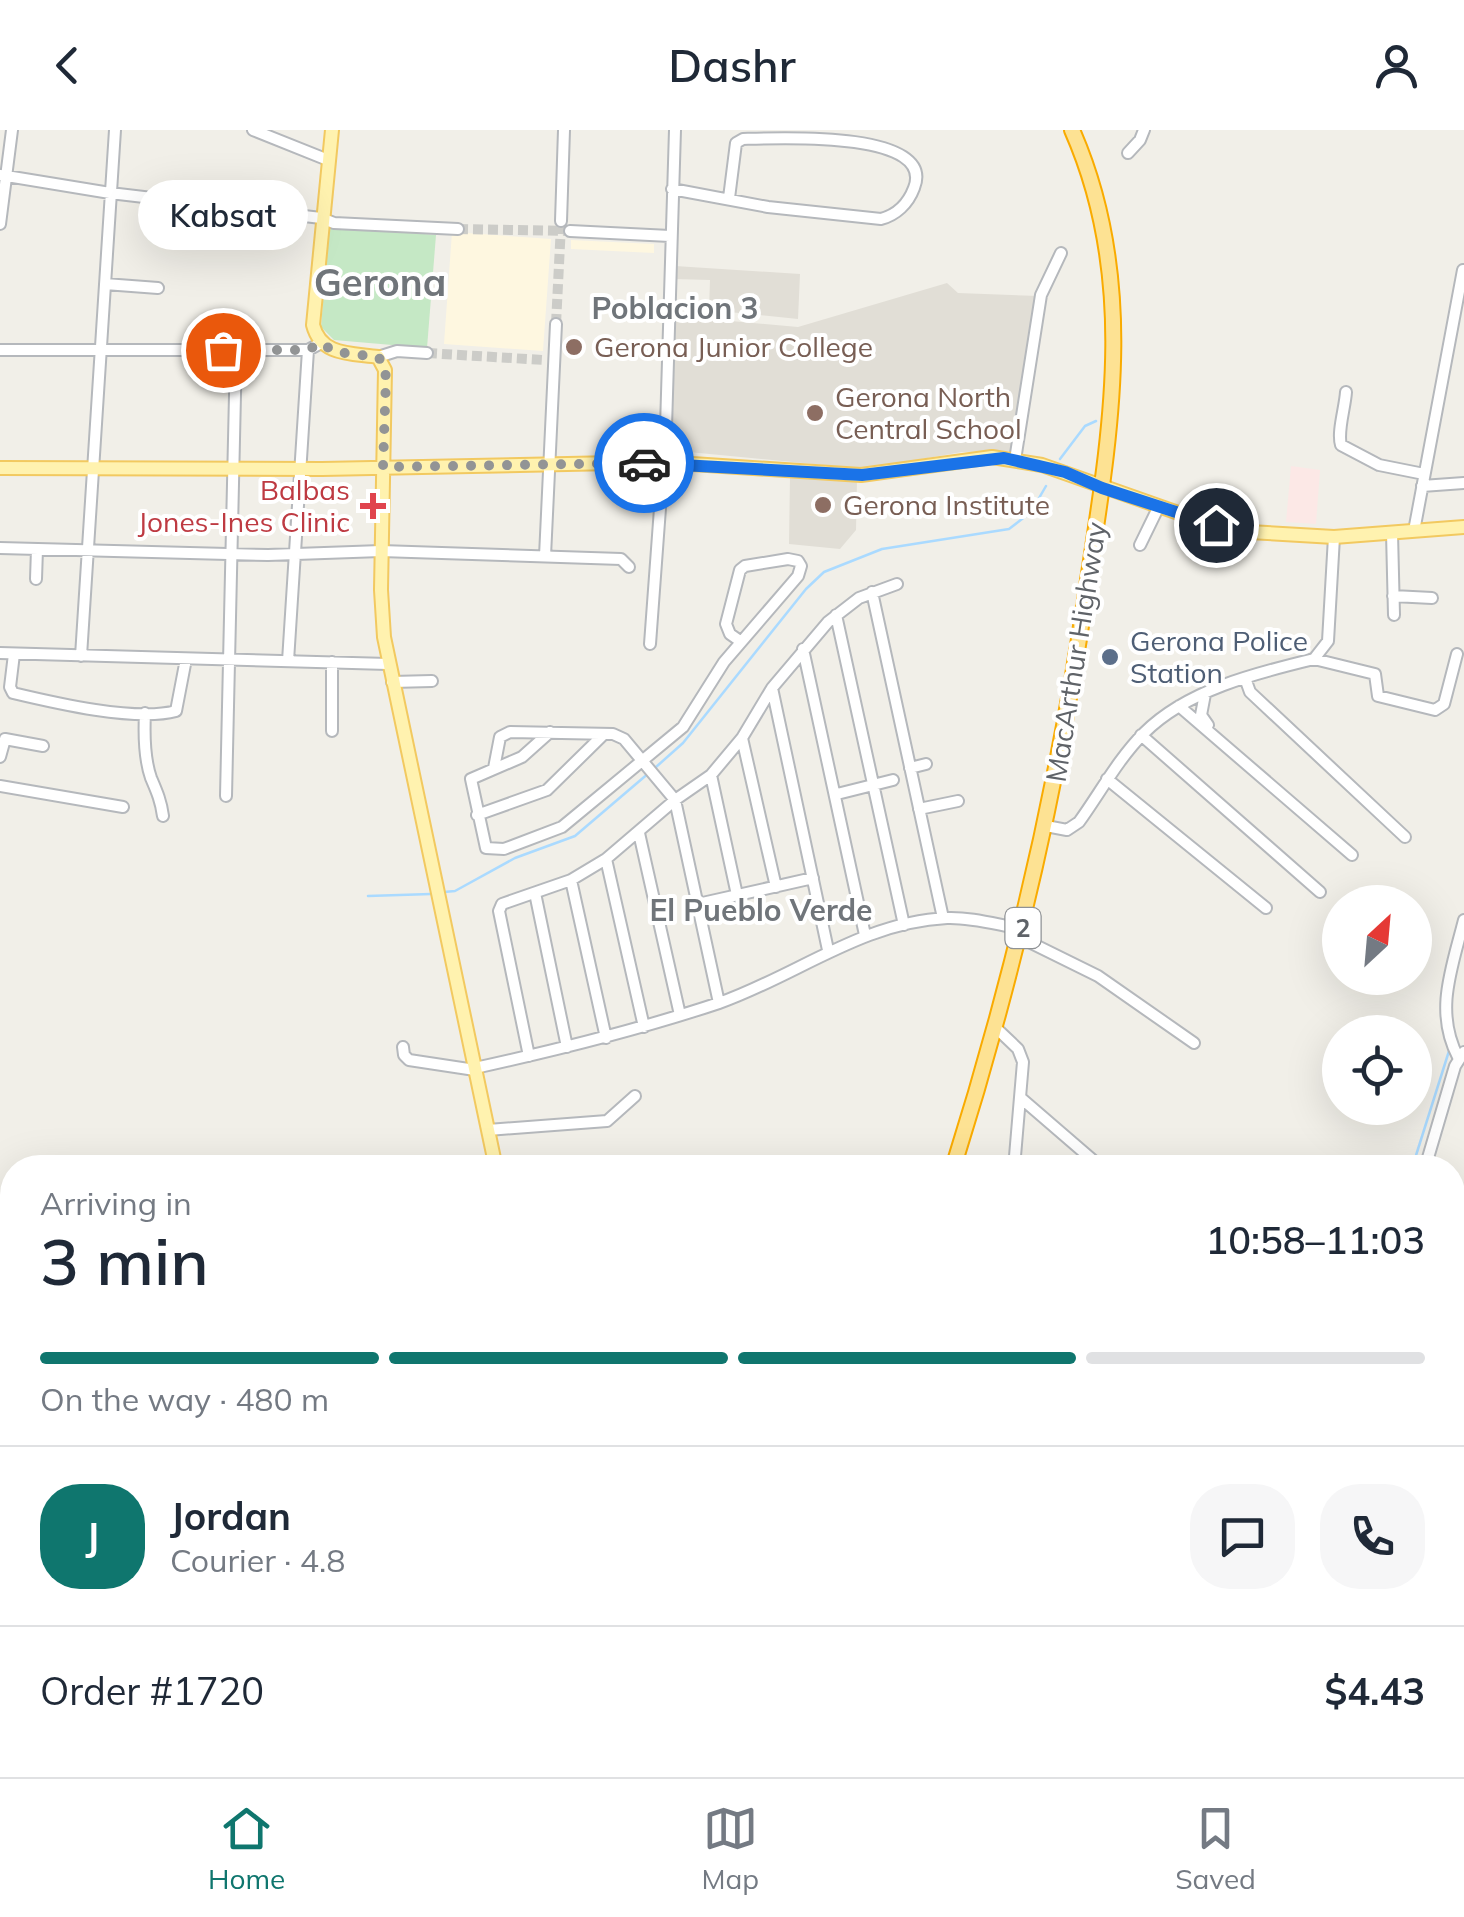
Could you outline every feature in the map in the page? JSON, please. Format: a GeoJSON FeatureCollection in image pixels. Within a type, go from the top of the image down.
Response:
{"type":"FeatureCollection","features":[{"type":"Feature","properties":{"kind":"highway","name":"MacArthur Highway"},"geometry":{"type":"LineString","coordinates":[[957,1155],[1022,933],[1046,826],[1068,716],[1112,420],[1114,298],[1091,179],[1072,130]]}},
{"type":"Feature","properties":{"kind":"main road"},"geometry":{"type":"LineString","coordinates":[[332,130],[312,312],[314,347],[378,357],[384,364],[381,616],[493,1155]]}},
{"type":"Feature","properties":{"kind":"main road"},"geometry":{"type":"LineString","coordinates":[[0,468],[662,462],[862,475],[992,457],[1065,472],[1102,488],[1249,532],[1334,536],[1464,526]]}},
{"type":"Feature","properties":{"kind":"street"},"geometry":{"type":"LineString","coordinates":[[0,224],[3,176],[12,130]]}},
{"type":"Feature","properties":{"kind":"street"},"geometry":{"type":"LineString","coordinates":[[81,656],[115,130]]}},
{"type":"Feature","properties":{"kind":"street"},"geometry":{"type":"LineString","coordinates":[[253,130],[328,160]]}},
{"type":"Feature","properties":{"kind":"street"},"geometry":{"type":"LineString","coordinates":[[564,130],[566,226],[670,236]]}},
{"type":"Feature","properties":{"kind":"street"},"geometry":{"type":"LineString","coordinates":[[650,644],[666,427],[675,130]]}},
{"type":"Feature","properties":{"kind":"street"},"geometry":{"type":"LineString","coordinates":[[1128,153],[1144,130]]}},
{"type":"Feature","properties":{"kind":"street"},"geometry":{"type":"LineString","coordinates":[[672,189],[780,208],[881,219],[897,212],[910,197],[917,172],[909,157],[874,144],[798,138],[742,139],[735,146],[729,198]]}},
{"type":"Feature","properties":{"kind":"street"},"geometry":{"type":"LineString","coordinates":[[3,176],[342,224],[458,230]]}},
{"type":"Feature","properties":{"kind":"street"},"geometry":{"type":"LineString","coordinates":[[1015,460],[1041,295],[1061,253]]}},
{"type":"Feature","properties":{"kind":"street"},"geometry":{"type":"LineString","coordinates":[[1414,531],[1463,270]]}},
{"type":"Feature","properties":{"kind":"street"},"geometry":{"type":"LineString","coordinates":[[105,284],[158,288]]}},
{"type":"Feature","properties":{"kind":"street"},"geometry":{"type":"LineString","coordinates":[[545,556],[549,360],[556,324]]}},
{"type":"Feature","properties":{"kind":"street"},"geometry":{"type":"LineString","coordinates":[[0,350],[314,347],[288,661]]}},
{"type":"Feature","properties":{"kind":"street"},"geometry":{"type":"LineString","coordinates":[[226,796],[236,350]]}},
{"type":"Feature","properties":{"kind":"street"},"geometry":{"type":"LineString","coordinates":[[378,357],[397,351],[428,353]]}},
{"type":"Feature","properties":{"kind":"street"},"geometry":{"type":"LineString","coordinates":[[1346,392],[1346,412],[1338,440],[1341,446],[1423,480],[1464,483]]}},
{"type":"Feature","properties":{"kind":"street"},"geometry":{"type":"LineString","coordinates":[[1140,545],[1159,506]]}},
{"type":"Feature","properties":{"kind":"street"},"geometry":{"type":"LineString","coordinates":[[1392,534],[1394,616]]}},
{"type":"Feature","properties":{"kind":"street"},"geometry":{"type":"LineString","coordinates":[[1314,659],[1328,641],[1334,536]]}},
{"type":"Feature","properties":{"kind":"street"},"geometry":{"type":"LineString","coordinates":[[0,548],[294,554],[382,551],[621,558],[629,567]]}},
{"type":"Feature","properties":{"kind":"street"},"geometry":{"type":"LineString","coordinates":[[36,579],[37,549]]}},
{"type":"Feature","properties":{"kind":"street"},"geometry":{"type":"LineString","coordinates":[[550,732],[522,757],[471,779],[483,844],[490,850],[537,839],[580,815],[683,727],[740,641],[798,576],[798,561],[788,558],[740,570],[726,624],[730,634],[740,641]]}},
{"type":"Feature","properties":{"kind":"street"},"geometry":{"type":"LineString","coordinates":[[529,1056],[499,911],[502,904],[571,880],[606,859],[675,800],[711,776],[803,648],[836,615],[872,592],[897,584]]}},
{"type":"Feature","properties":{"kind":"street"},"geometry":{"type":"LineString","coordinates":[[872,592],[943,918]]}},
{"type":"Feature","properties":{"kind":"street"},"geometry":{"type":"LineString","coordinates":[[1393,596],[1432,598]]}},
{"type":"Feature","properties":{"kind":"street"},"geometry":{"type":"LineString","coordinates":[[836,615],[904,925]]}},
{"type":"Feature","properties":{"kind":"street"},"geometry":{"type":"LineString","coordinates":[[803,648],[866,935]]}},
{"type":"Feature","properties":{"kind":"street"},"geometry":{"type":"LineString","coordinates":[[0,653],[388,664]]}},
{"type":"Feature","properties":{"kind":"street"},"geometry":{"type":"LineString","coordinates":[[14,654],[10,691],[13,693],[88,708],[145,712],[176,711],[186,659]]}},
{"type":"Feature","properties":{"kind":"street"},"geometry":{"type":"LineString","coordinates":[[1046,826],[1068,830],[1079,822],[1141,736],[1178,706],[1204,694],[1314,659],[1375,674],[1378,696],[1435,710],[1444,704],[1457,654]]}},
{"type":"Feature","properties":{"kind":"street"},"geometry":{"type":"LineString","coordinates":[[332,662],[332,731]]}},
{"type":"Feature","properties":{"kind":"street"},"geometry":{"type":"LineString","coordinates":[[1245,678],[1250,692],[1405,837]]}},
{"type":"Feature","properties":{"kind":"street"},"geometry":{"type":"LineString","coordinates":[[392,682],[432,681]]}},
{"type":"Feature","properties":{"kind":"street"},"geometry":{"type":"LineString","coordinates":[[772,688],[828,950]]}},
{"type":"Feature","properties":{"kind":"street"},"geometry":{"type":"LineString","coordinates":[[1204,694],[1201,715],[1215,736]]}},
{"type":"Feature","properties":{"kind":"street"},"geometry":{"type":"LineString","coordinates":[[1178,706],[1352,855]]}},
{"type":"Feature","properties":{"kind":"street"},"geometry":{"type":"LineString","coordinates":[[145,712],[144,736],[163,816]]}},
{"type":"Feature","properties":{"kind":"street"},"geometry":{"type":"LineString","coordinates":[[494,768],[498,740],[504,734],[550,732],[622,738],[675,800],[719,1003]]}},
{"type":"Feature","properties":{"kind":"street"},"geometry":{"type":"LineString","coordinates":[[477,816],[548,790],[604,734]]}},
{"type":"Feature","properties":{"kind":"street"},"geometry":{"type":"LineString","coordinates":[[1141,736],[1320,892]]}},
{"type":"Feature","properties":{"kind":"street"},"geometry":{"type":"LineString","coordinates":[[742,738],[776,887]]}},
{"type":"Feature","properties":{"kind":"street"},"geometry":{"type":"LineString","coordinates":[[0,757],[5,739],[44,746]]}},
{"type":"Feature","properties":{"kind":"street"},"geometry":{"type":"LineString","coordinates":[[910,768],[926,764]]}},
{"type":"Feature","properties":{"kind":"street"},"geometry":{"type":"LineString","coordinates":[[711,776],[737,895]]}},
{"type":"Feature","properties":{"kind":"street"},"geometry":{"type":"LineString","coordinates":[[1107,779],[1266,908]]}},
{"type":"Feature","properties":{"kind":"street"},"geometry":{"type":"LineString","coordinates":[[837,794],[893,780]]}},
{"type":"Feature","properties":{"kind":"street"},"geometry":{"type":"LineString","coordinates":[[0,786],[123,806]]}},
{"type":"Feature","properties":{"kind":"street"},"geometry":{"type":"LineString","coordinates":[[919,808],[958,801]]}},
{"type":"Feature","properties":{"kind":"street"},"geometry":{"type":"LineString","coordinates":[[639,833],[680,1015]]}},
{"type":"Feature","properties":{"kind":"street"},"geometry":{"type":"LineString","coordinates":[[606,859],[644,1027]]}},
{"type":"Feature","properties":{"kind":"street"},"geometry":{"type":"LineString","coordinates":[[698,904],[813,878]]}},
{"type":"Feature","properties":{"kind":"street"},"geometry":{"type":"LineString","coordinates":[[571,880],[606,1038]]}},
{"type":"Feature","properties":{"kind":"street"},"geometry":{"type":"LineString","coordinates":[[534,894],[567,1047]]}},
{"type":"Feature","properties":{"kind":"street"},"geometry":{"type":"LineString","coordinates":[[403,1047],[409,1060],[475,1069],[606,1038],[719,1003],[866,935],[943,918],[1022,933],[1098,976],[1194,1043]]}},
{"type":"Feature","properties":{"kind":"street"},"geometry":{"type":"LineString","coordinates":[[1429,1155],[1461,1054],[1448,1038],[1444,1020],[1464,920]]}},
{"type":"Feature","properties":{"kind":"street"},"geometry":{"type":"LineString","coordinates":[[996,1028],[1022,1055],[1016,1155]]}},
{"type":"Feature","properties":{"kind":"street"},"geometry":{"type":"LineString","coordinates":[[488,1130],[607,1122],[635,1096]]}},
{"type":"Feature","properties":{"kind":"street"},"geometry":{"type":"LineString","coordinates":[[1022,1100],[1087,1155]]}},
{"type":"Feature","properties":{"kind":"shaded area"},"geometry":{"type":"Polygon","coordinates":[[[452,232],[551,239],[543,351],[444,344],[452,232]]]}},
{"type":"Feature","properties":{"kind":"shaded area"},"geometry":{"type":"Polygon","coordinates":[[[571,240],[654,244],[654,253],[571,249],[571,240]]]}},
{"type":"Feature","properties":{"kind":"shaded area"},"geometry":{"type":"Polygon","coordinates":[[[675,266],[800,274],[798,319],[709,310],[710,280],[674,279],[675,266]]]}},
{"type":"Feature","properties":{"kind":"shaded area","name":"Gerona North Central School"},"geometry":{"type":"Polygon","coordinates":[[[947,283],[958,293],[1039,296],[1012,451],[962,452],[864,469],[668,450],[675,316],[798,327],[947,283]]]}},
{"type":"Feature","properties":{"kind":"shaded area"},"geometry":{"type":"Polygon","coordinates":[[[1291,466],[1320,470],[1316,524],[1286,522],[1291,466]]]}},
{"type":"Feature","properties":{"kind":"shaded area","name":"Gerona Institute"},"geometry":{"type":"Polygon","coordinates":[[[790,478],[857,480],[856,530],[840,549],[789,544],[790,478]]]}},
{"type":"Feature","properties":{"kind":"green space"},"geometry":{"type":"Polygon","coordinates":[[[329,226],[436,235],[427,348],[334,340],[321,327],[329,226]]]}},
{"type":"Feature","properties":{"kind":"waterway"},"geometry":{"type":"LineString","coordinates":[[1060,459],[1085,426],[1096,421]]}},
{"type":"Feature","properties":{"kind":"waterway"},"geometry":{"type":"LineString","coordinates":[[656,767],[683,743],[806,589],[824,572],[882,549],[1009,529],[1031,512],[1046,486]]}},
{"type":"Feature","properties":{"kind":"waterway"},"geometry":{"type":"LineString","coordinates":[[444,892],[455,891],[515,858],[575,836],[650,772]]}},
{"type":"Feature","properties":{"kind":"waterway"},"geometry":{"type":"LineString","coordinates":[[368,896],[431,894]]}},
{"type":"Feature","properties":{"kind":"waterway"},"geometry":{"type":"LineString","coordinates":[[1416,1155],[1449,1051]]}},
{"type":"Feature","properties":{"kind":"tunnel"},"geometry":{"type":"LineString","coordinates":[[556,324],[561,225]]}},
{"type":"Feature","properties":{"kind":"tunnel"},"geometry":{"type":"LineString","coordinates":[[458,229],[570,231]]}},
{"type":"Feature","properties":{"kind":"tunnel"},"geometry":{"type":"LineString","coordinates":[[427,353],[544,360]]}},
{"type":"Feature","properties":{"kind":"way so far"},"geometry":{"type":"LineString","coordinates":[[223,350],[308,350],[320,343],[336,352],[378,357],[384,364],[386,378],[383,467],[644,463]]}},
{"type":"Feature","properties":{"kind":"place","name":"Gerona Junior College"},"geometry":{"type":"Point","coordinates":[574,347]}},
{"type":"Feature","properties":{"kind":"place","name":"Kabsat"},"geometry":{"type":"Point","coordinates":[223,350]}},
{"type":"Feature","properties":{"kind":"place","name":"Gerona North Central School"},"geometry":{"type":"Point","coordinates":[815,413]}},
{"type":"Feature","properties":{"kind":"place","name":"Gerona Institute"},"geometry":{"type":"Point","coordinates":[823,505]}},
{"type":"Feature","properties":{"kind":"place","name":"Balbas Jones-Ines Clinic"},"geometry":{"type":"Point","coordinates":[373,506]}},
{"type":"Feature","properties":{"kind":"place","name":"Gerona Police Station"},"geometry":{"type":"Point","coordinates":[1110,657]}},
{"type":"Feature","properties":{"kind":"district","name":"Gerona"},"geometry":{"type":"Point","coordinates":[380,283]}},
{"type":"Feature","properties":{"kind":"district","name":"Poblacion 3"},"geometry":{"type":"Point","coordinates":[675,309]}},
{"type":"Feature","properties":{"kind":"district","name":"El Pueblo Verde"},"geometry":{"type":"Point","coordinates":[761,911]}},
{"type":"Feature","properties":{"kind":"route"},"geometry":{"type":"LineString","coordinates":[[644,463],[862,475],[1004,458],[1065,472],[1216,525]]}}]}
